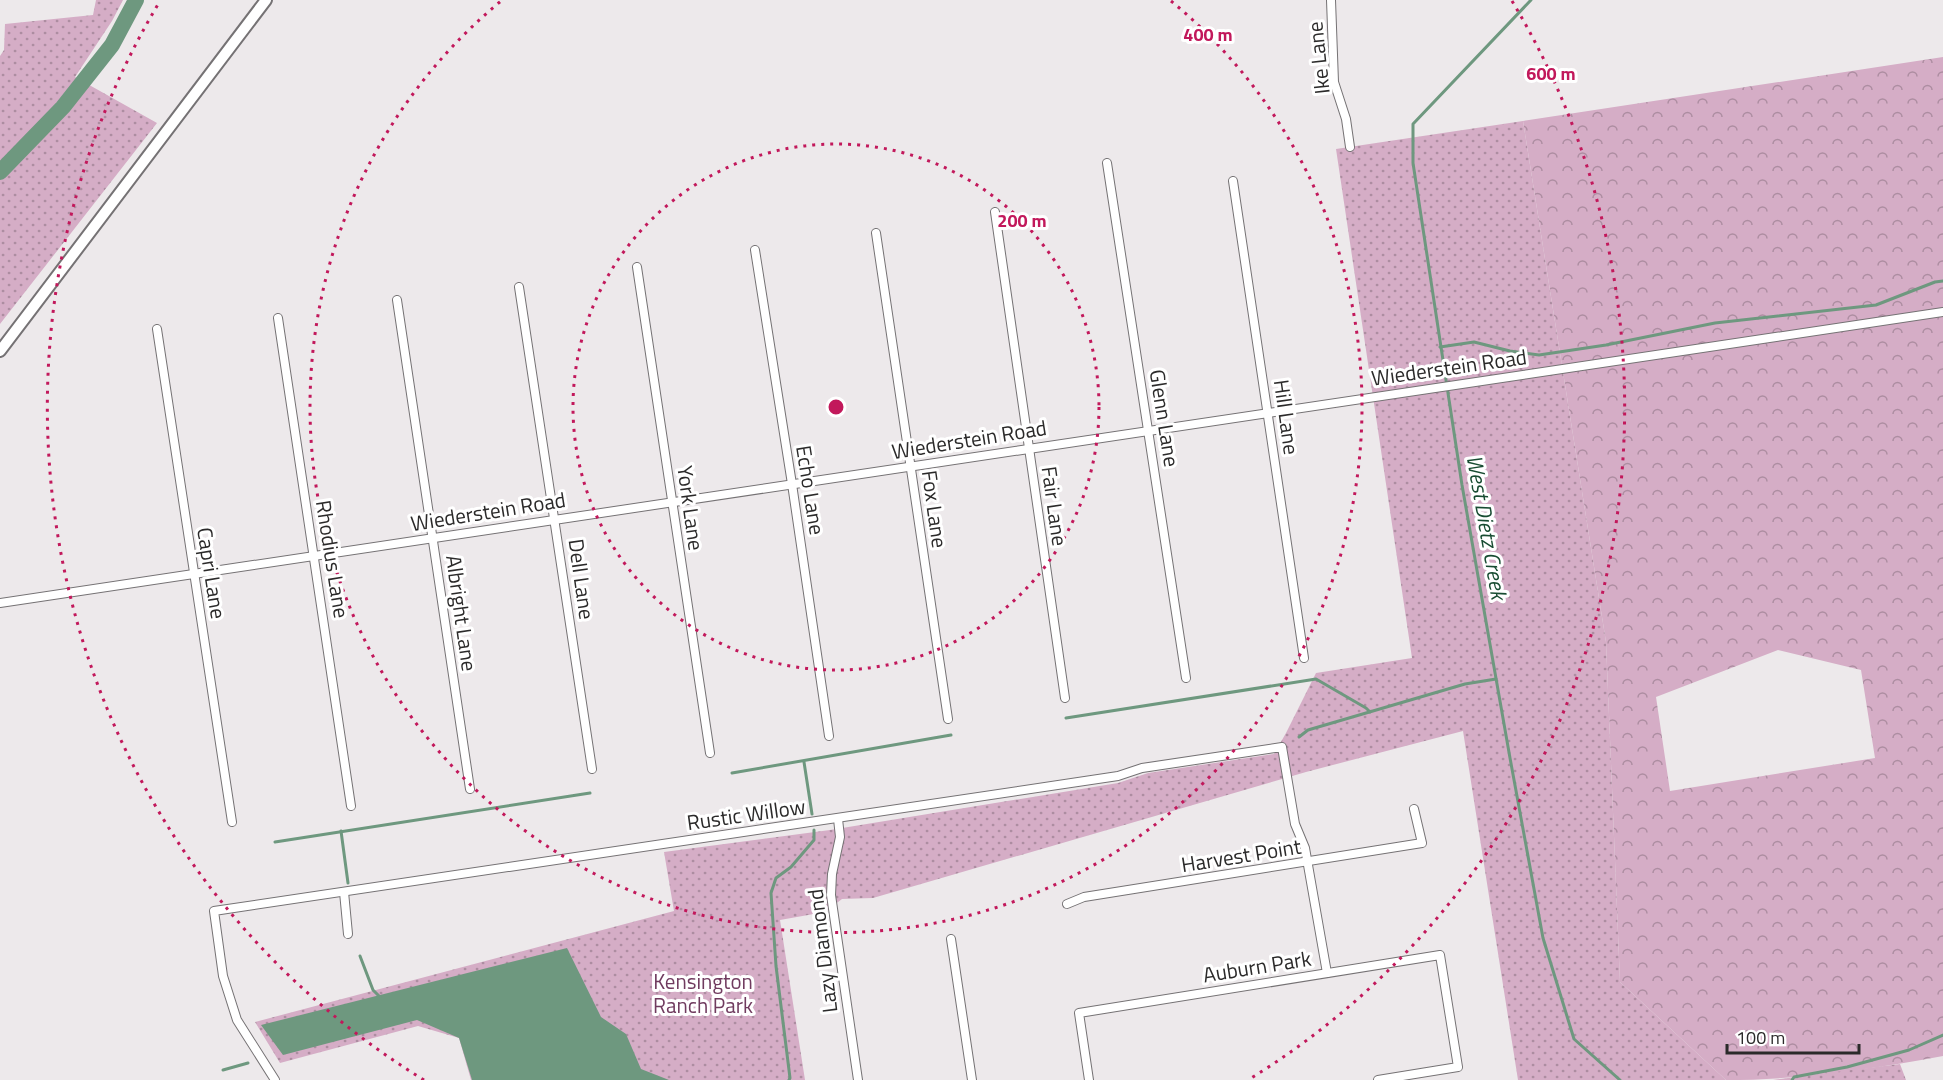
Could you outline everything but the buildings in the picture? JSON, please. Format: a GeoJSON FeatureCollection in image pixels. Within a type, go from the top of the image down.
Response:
{"type":"FeatureCollection","features":[{"type":"Feature","properties":{"kind":"main road"},"geometry":{"type":"LineString","coordinates":[[0,351],[266,0]]}},
{"type":"Feature","properties":{"kind":"street","name":"Ike Lane"},"geometry":{"type":"LineString","coordinates":[[1331,0],[1334,82],[1346,119],[1350,147]]}},
{"type":"Feature","properties":{"kind":"street","name":"Glenn Lane"},"geometry":{"type":"LineString","coordinates":[[1107,163],[1186,678]]}},
{"type":"Feature","properties":{"kind":"street","name":"Hill Lane"},"geometry":{"type":"LineString","coordinates":[[1233,181],[1304,658]]}},
{"type":"Feature","properties":{"kind":"street","name":"Fair Lane"},"geometry":{"type":"LineString","coordinates":[[995,213],[1065,698]]}},
{"type":"Feature","properties":{"kind":"street","name":"Fox Lane"},"geometry":{"type":"LineString","coordinates":[[876,233],[948,718]]}},
{"type":"Feature","properties":{"kind":"street","name":"Echo Lane"},"geometry":{"type":"LineString","coordinates":[[755,250],[829,736]]}},
{"type":"Feature","properties":{"kind":"street","name":"York Lane"},"geometry":{"type":"LineString","coordinates":[[637,267],[710,753]]}},
{"type":"Feature","properties":{"kind":"street","name":"Dell Lane"},"geometry":{"type":"LineString","coordinates":[[519,287],[592,769]]}},
{"type":"Feature","properties":{"kind":"street","name":"Albright Lane"},"geometry":{"type":"LineString","coordinates":[[397,300],[470,789]]}},
{"type":"Feature","properties":{"kind":"street","name":"Wiederstein Road"},"geometry":{"type":"LineString","coordinates":[[0,603],[1943,312]]}},
{"type":"Feature","properties":{"kind":"street","name":"Rhodius Lane"},"geometry":{"type":"LineString","coordinates":[[278,318],[351,806]]}},
{"type":"Feature","properties":{"kind":"street","name":"Capri Lane"},"geometry":{"type":"LineString","coordinates":[[157,329],[232,822]]}},
{"type":"Feature","properties":{"kind":"street","name":"Rustic Willow"},"geometry":{"type":"LineString","coordinates":[[275,1080],[237,1020],[223,976],[214,910],[838,819],[1118,776],[1142,768],[1282,747],[1295,824],[1305,848],[1307,863]]}},
{"type":"Feature","properties":{"kind":"street","name":"Harvest Point"},"geometry":{"type":"LineString","coordinates":[[1066,904],[1084,897],[1422,843],[1414,809]]}},
{"type":"Feature","properties":{"kind":"street","name":"Lazy Diamond"},"geometry":{"type":"LineString","coordinates":[[838,819],[840,837],[832,874],[831,895],[858,1080]]}},
{"type":"Feature","properties":{"kind":"street"},"geometry":{"type":"LineString","coordinates":[[1307,863],[1327,974]]}},
{"type":"Feature","properties":{"kind":"street"},"geometry":{"type":"LineString","coordinates":[[344,892],[348,934]]}},
{"type":"Feature","properties":{"kind":"street"},"geometry":{"type":"LineString","coordinates":[[951,939],[972,1080]]}},
{"type":"Feature","properties":{"kind":"street","name":"Auburn Park"},"geometry":{"type":"LineString","coordinates":[[1089,1080],[1079,1013],[1440,956],[1458,1067],[1378,1080]]}},
{"type":"Feature","properties":{"kind":"green space"},"geometry":{"type":"Polygon","coordinates":[[[96,0],[123,0],[75,77],[157,123],[0,324],[0,56],[4,50],[5,24],[93,15],[96,0]]]}},
{"type":"Feature","properties":{"kind":"green space"},"geometry":{"type":"Polygon","coordinates":[[[1943,57],[1943,1056],[1835,1073],[1726,1080],[1620,982],[1606,642],[1523,121],[1943,57]],[[1778,650],[1656,697],[1670,791],[1875,758],[1861,670],[1778,650]]]}},
{"type":"Feature","properties":{"kind":"green space","name":"Kensington Ranch Park"},"geometry":{"type":"Polygon","coordinates":[[[1523,121],[1606,642],[1620,982],[1726,1080],[1518,1080],[1463,731],[1306,772],[873,898],[842,899],[825,912],[780,920],[805,1080],[471,1080],[459,1038],[418,1026],[280,1063],[255,1022],[674,911],[664,852],[830,830],[1118,783],[1148,773],[1274,754],[1316,673],[1412,658],[1336,149],[1523,121]]]}},
{"type":"Feature","properties":{"kind":"green space"},"geometry":{"type":"Polygon","coordinates":[[[1900,1064],[1906,1080],[1773,1080],[1900,1064]]]}},
{"type":"Feature","properties":{"kind":"shaded area"},"geometry":{"type":"Polygon","coordinates":[[[567,948],[601,1017],[626,1034],[641,1069],[669,1080],[472,1080],[459,1038],[417,1020],[283,1055],[261,1025],[567,948]]]}},
{"type":"Feature","properties":{"kind":"waterway"},"geometry":{"type":"LineString","coordinates":[[0,172],[63,107],[112,45],[136,0]]}},
{"type":"Feature","properties":{"kind":"waterway","name":"West Dietz Creek"},"geometry":{"type":"LineString","coordinates":[[1531,0],[1413,124],[1413,163],[1462,485],[1543,938],[1574,1039],[1620,1080]]}},
{"type":"Feature","properties":{"kind":"waterway"},"geometry":{"type":"LineString","coordinates":[[1440,347],[1474,342],[1539,355],[1606,345],[1715,323],[1876,305],[1943,281]]}},
{"type":"Feature","properties":{"kind":"waterway"},"geometry":{"type":"LineString","coordinates":[[1066,718],[1316,679],[1370,712]]}},
{"type":"Feature","properties":{"kind":"waterway"},"geometry":{"type":"LineString","coordinates":[[1299,737],[1308,730],[1465,684],[1496,679]]}},
{"type":"Feature","properties":{"kind":"waterway"},"geometry":{"type":"LineString","coordinates":[[732,773],[951,735]]}},
{"type":"Feature","properties":{"kind":"waterway"},"geometry":{"type":"LineString","coordinates":[[804,762],[812,814]]}},
{"type":"Feature","properties":{"kind":"waterway"},"geometry":{"type":"LineString","coordinates":[[275,842],[590,793]]}},
{"type":"Feature","properties":{"kind":"waterway"},"geometry":{"type":"LineString","coordinates":[[789,1080],[776,966],[771,893],[776,878],[791,867],[814,840],[814,830]]}},
{"type":"Feature","properties":{"kind":"waterway"},"geometry":{"type":"LineString","coordinates":[[341,831],[348,883]]}},
{"type":"Feature","properties":{"kind":"waterway"},"geometry":{"type":"LineString","coordinates":[[360,956],[373,990],[380,997]]}},
{"type":"Feature","properties":{"kind":"waterway"},"geometry":{"type":"LineString","coordinates":[[1792,1080],[1794,1077],[1847,1067],[1909,1050],[1943,1035]]}},
{"type":"Feature","properties":{"kind":"waterway"},"geometry":{"type":"LineString","coordinates":[[223,1070],[248,1063]]}}]}
